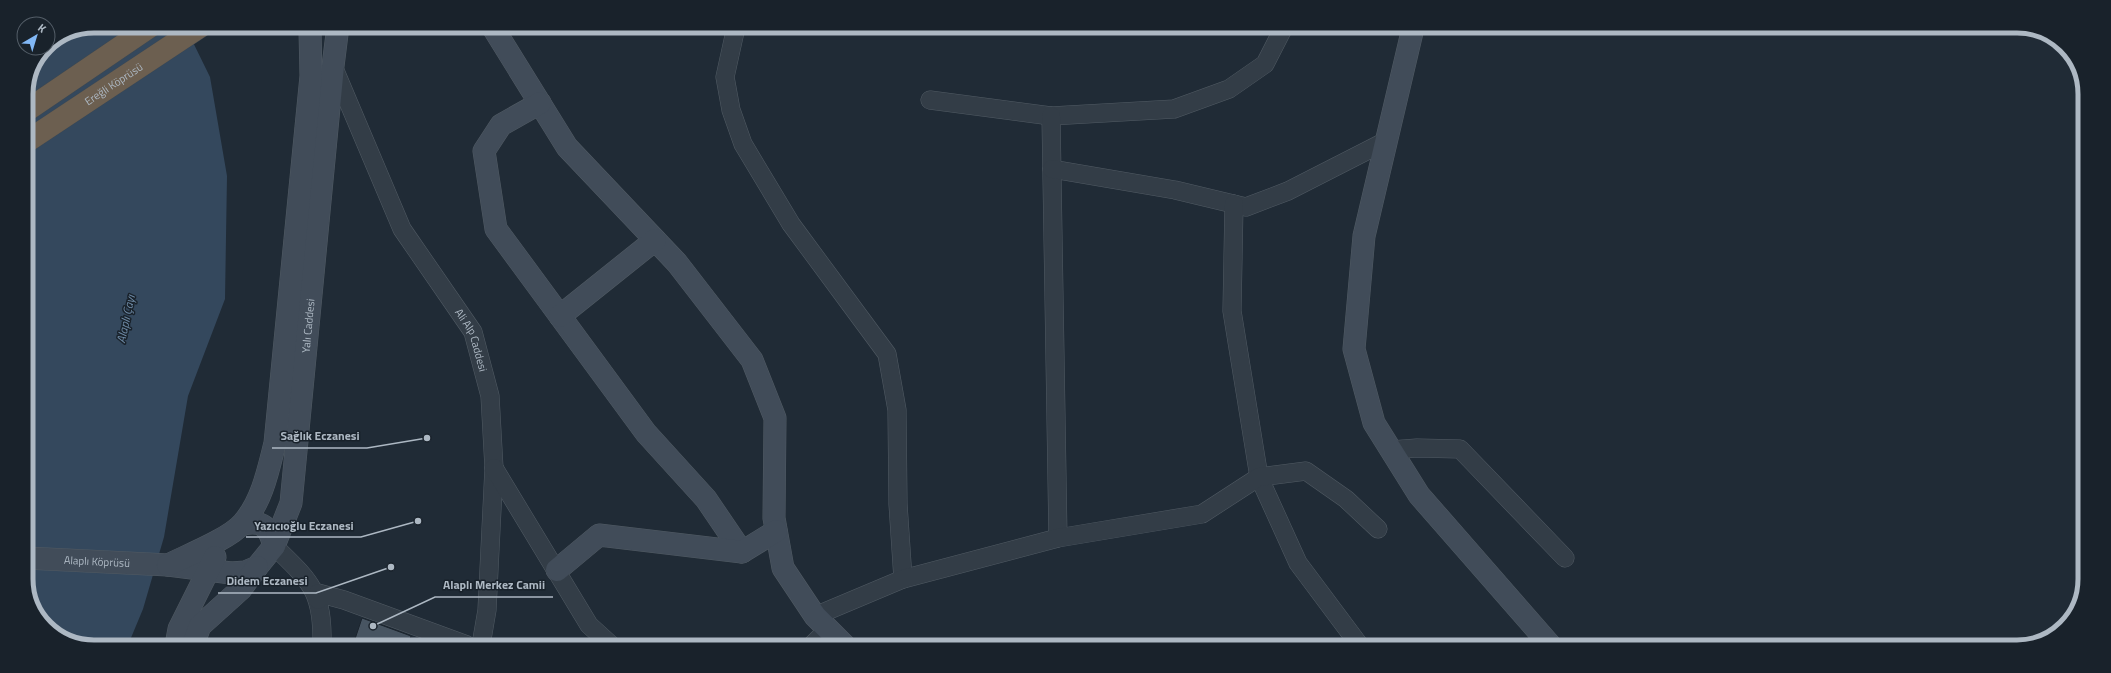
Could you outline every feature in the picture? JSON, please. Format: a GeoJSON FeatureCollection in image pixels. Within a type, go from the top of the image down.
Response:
{"type":"FeatureCollection","features":[{"type":"Feature","properties":{"kind":"highway"},"geometry":{"type":"LineString","coordinates":[[33,106],[141,33]]}},
{"type":"Feature","properties":{"kind":"highway","name":"Ereğli Köprüsü"},"geometry":{"type":"LineString","coordinates":[[33,137],[190,33]]}},
{"type":"Feature","properties":{"kind":"street","name":"Yalı Caddesi"},"geometry":{"type":"LineString","coordinates":[[168,565],[224,537],[243,524],[258,500],[268,472],[275,444],[310,76],[310,33]]}},
{"type":"Feature","properties":{"kind":"street","name":"Yalı Caddesi"},"geometry":{"type":"LineString","coordinates":[[195,640],[200,626],[242,589],[274,546],[291,503],[332,66],[337,33]]}},
{"type":"Feature","properties":{"kind":"street"},"geometry":{"type":"LineString","coordinates":[[496,33],[567,147],[677,263],[752,360],[775,418],[774,518],[783,568],[821,622],[839,640]]}},
{"type":"Feature","properties":{"kind":"street"},"geometry":{"type":"LineString","coordinates":[[735,33],[725,77],[731,110],[744,144],[791,224],[887,354],[897,410],[898,504],[903,579]]}},
{"type":"Feature","properties":{"kind":"street"},"geometry":{"type":"LineString","coordinates":[[930,100],[1051,116],[1174,109],[1229,89],[1265,64],[1281,33]]}},
{"type":"Feature","properties":{"kind":"street"},"geometry":{"type":"LineString","coordinates":[[1412,33],[1364,236],[1354,349],[1374,423],[1419,495],[1546,640]]}},
{"type":"Feature","properties":{"kind":"street","name":"Ali Alp Caddesi"},"geometry":{"type":"LineString","coordinates":[[332,66],[402,229],[473,332],[490,396],[494,468],[487,610],[482,640]]}},
{"type":"Feature","properties":{"kind":"street"},"geometry":{"type":"LineString","coordinates":[[540,103],[501,125],[484,150],[496,229],[646,433],[706,499],[742,552]]}},
{"type":"Feature","properties":{"kind":"street"},"geometry":{"type":"LineString","coordinates":[[1051,116],[1058,538]]}},
{"type":"Feature","properties":{"kind":"street"},"geometry":{"type":"LineString","coordinates":[[1052,169],[1175,190],[1246,207],[1288,191],[1386,142]]}},
{"type":"Feature","properties":{"kind":"street"},"geometry":{"type":"LineString","coordinates":[[1234,204],[1232,311],[1259,478],[1298,562],[1356,640]]}},
{"type":"Feature","properties":{"kind":"street"},"geometry":{"type":"LineString","coordinates":[[560,316],[655,240]]}},
{"type":"Feature","properties":{"kind":"street"},"geometry":{"type":"LineString","coordinates":[[1391,450],[1417,448],[1460,448],[1565,558]]}},
{"type":"Feature","properties":{"kind":"street"},"geometry":{"type":"LineString","coordinates":[[494,468],[589,625],[606,640]]}},
{"type":"Feature","properties":{"kind":"street"},"geometry":{"type":"LineString","coordinates":[[814,640],[821,622],[903,579],[1058,538],[1202,514],[1259,478],[1306,471],[1346,499],[1378,529]]}},
{"type":"Feature","properties":{"kind":"street"},"geometry":{"type":"LineString","coordinates":[[243,524],[253,522],[263,525],[270,532],[274,546],[307,578],[318,600]]}},
{"type":"Feature","properties":{"kind":"street"},"geometry":{"type":"LineString","coordinates":[[557,570],[599,535],[742,552],[776,531]]}},
{"type":"Feature","properties":{"kind":"street"},"geometry":{"type":"LineString","coordinates":[[177,640],[179,629],[224,537]]}},
{"type":"Feature","properties":{"kind":"street","name":"Alaplı Köprüsü"},"geometry":{"type":"LineString","coordinates":[[33,558],[168,565],[209,570]]}},
{"type":"Feature","properties":{"kind":"street"},"geometry":{"type":"LineString","coordinates":[[209,570],[245,572],[257,567]]}},
{"type":"Feature","properties":{"kind":"street"},"geometry":{"type":"LineString","coordinates":[[322,640],[322,623],[318,593],[344,600],[453,640]]}},
{"type":"Feature","properties":{"kind":"water","name":"Alaplı Çayı"},"geometry":{"type":"Polygon","coordinates":[[[188,33],[210,77],[227,176],[225,299],[188,396],[164,537],[143,609],[130,640],[94,640],[78,638],[60,630],[41,610],[36,599],[33,583],[33,94],[34,82],[43,60],[47,56],[56,56],[56,47],[60,43],[82,34],[188,33]]]}},
{"type":"Feature","properties":{"kind":"building"},"geometry":{"type":"Polygon","coordinates":[[[362,618],[411,636],[410,640],[355,640],[362,618]]]}},
{"type":"Feature","properties":{"kind":"place","name":"Sağlık Eczanesi"},"geometry":{"type":"Point","coordinates":[427,438]}},
{"type":"Feature","properties":{"kind":"place","name":"Yazıcıoğlu Eczanesi"},"geometry":{"type":"Point","coordinates":[418,521]}},
{"type":"Feature","properties":{"kind":"place","name":"Didem Eczanesi"},"geometry":{"type":"Point","coordinates":[391,567]}},
{"type":"Feature","properties":{"kind":"place","name":"Alaplı Merkez Camii"},"geometry":{"type":"Point","coordinates":[373,626]}}]}
